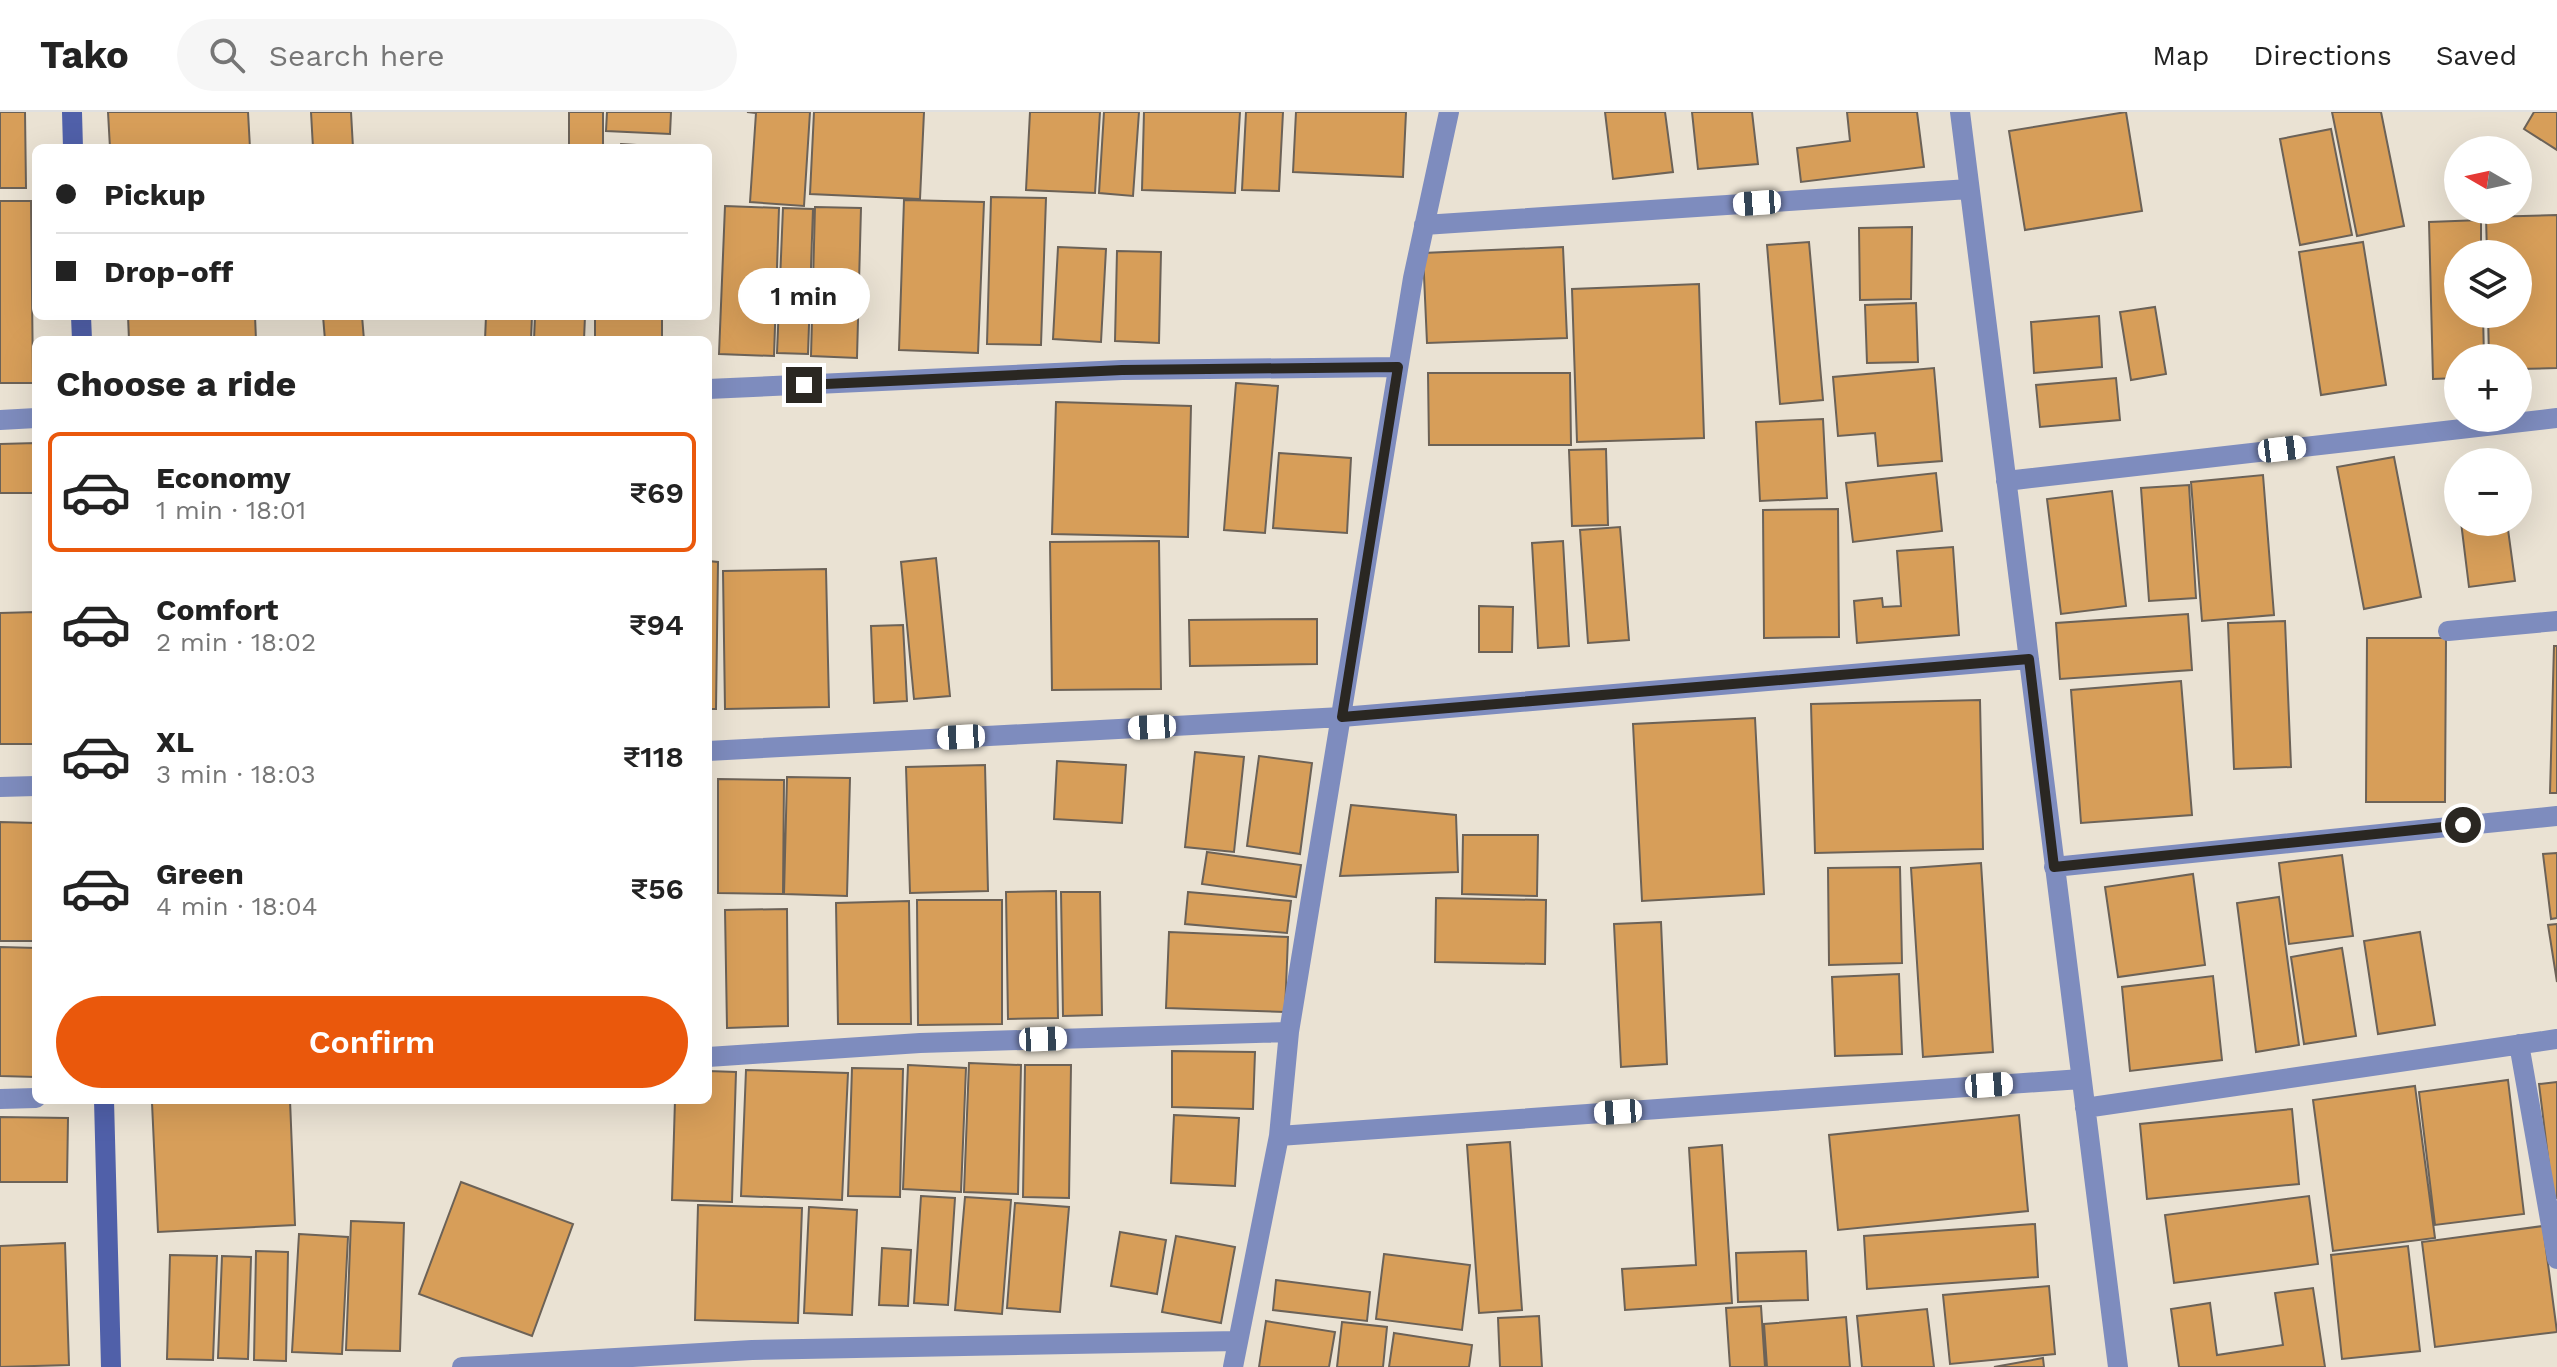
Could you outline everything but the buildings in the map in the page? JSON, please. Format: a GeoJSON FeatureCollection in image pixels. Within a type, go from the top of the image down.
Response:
{"type":"FeatureCollection","features":[{"type":"Feature","properties":{"kind":"street"},"geometry":{"type":"LineString","coordinates":[[72,112],[73,144]]}},
{"type":"Feature","properties":{"kind":"street"},"geometry":{"type":"LineString","coordinates":[[1233,1367],[1279,1136],[1289,1032],[1398,367],[1449,112]]}},
{"type":"Feature","properties":{"kind":"street"},"geometry":{"type":"LineString","coordinates":[[1960,112],[2118,1367]]}},
{"type":"Feature","properties":{"kind":"street"},"geometry":{"type":"LineString","coordinates":[[1424,225],[1969,189]]}},
{"type":"Feature","properties":{"kind":"street"},"geometry":{"type":"LineString","coordinates":[[712,389],[1122,370],[1398,367]]}},
{"type":"Feature","properties":{"kind":"street"},"geometry":{"type":"LineString","coordinates":[[0,420],[32,418]]}},
{"type":"Feature","properties":{"kind":"street"},"geometry":{"type":"LineString","coordinates":[[2006,481],[2557,418]]}},
{"type":"Feature","properties":{"kind":"street"},"geometry":{"type":"LineString","coordinates":[[2448,631],[2557,621]]}},
{"type":"Feature","properties":{"kind":"street"},"geometry":{"type":"LineString","coordinates":[[712,751],[1342,717],[2029,659]]}},
{"type":"Feature","properties":{"kind":"street"},"geometry":{"type":"LineString","coordinates":[[0,787],[32,786]]}},
{"type":"Feature","properties":{"kind":"street"},"geometry":{"type":"LineString","coordinates":[[2054,867],[2557,816]]}},
{"type":"Feature","properties":{"kind":"street"},"geometry":{"type":"LineString","coordinates":[[712,1057],[920,1043],[1289,1032]]}},
{"type":"Feature","properties":{"kind":"street"},"geometry":{"type":"LineString","coordinates":[[2085,1108],[2557,1039]]}},
{"type":"Feature","properties":{"kind":"street"},"geometry":{"type":"LineString","coordinates":[[2519,1044],[2554,1224],[2557,1259]]}},
{"type":"Feature","properties":{"kind":"street"},"geometry":{"type":"LineString","coordinates":[[1279,1136],[2081,1079]]}},
{"type":"Feature","properties":{"kind":"street"},"geometry":{"type":"LineString","coordinates":[[0,1099],[32,1098]]}},
{"type":"Feature","properties":{"kind":"street"},"geometry":{"type":"LineString","coordinates":[[104,1104],[111,1367]]}},
{"type":"Feature","properties":{"kind":"street"},"geometry":{"type":"LineString","coordinates":[[462,1367],[752,1350],[1237,1341]]}},
{"type":"Feature","properties":{"kind":"route"},"geometry":{"type":"LineString","coordinates":[[804,385],[1122,370],[1398,367],[1342,717],[2029,659],[2054,867],[2463,825]]}}]}
